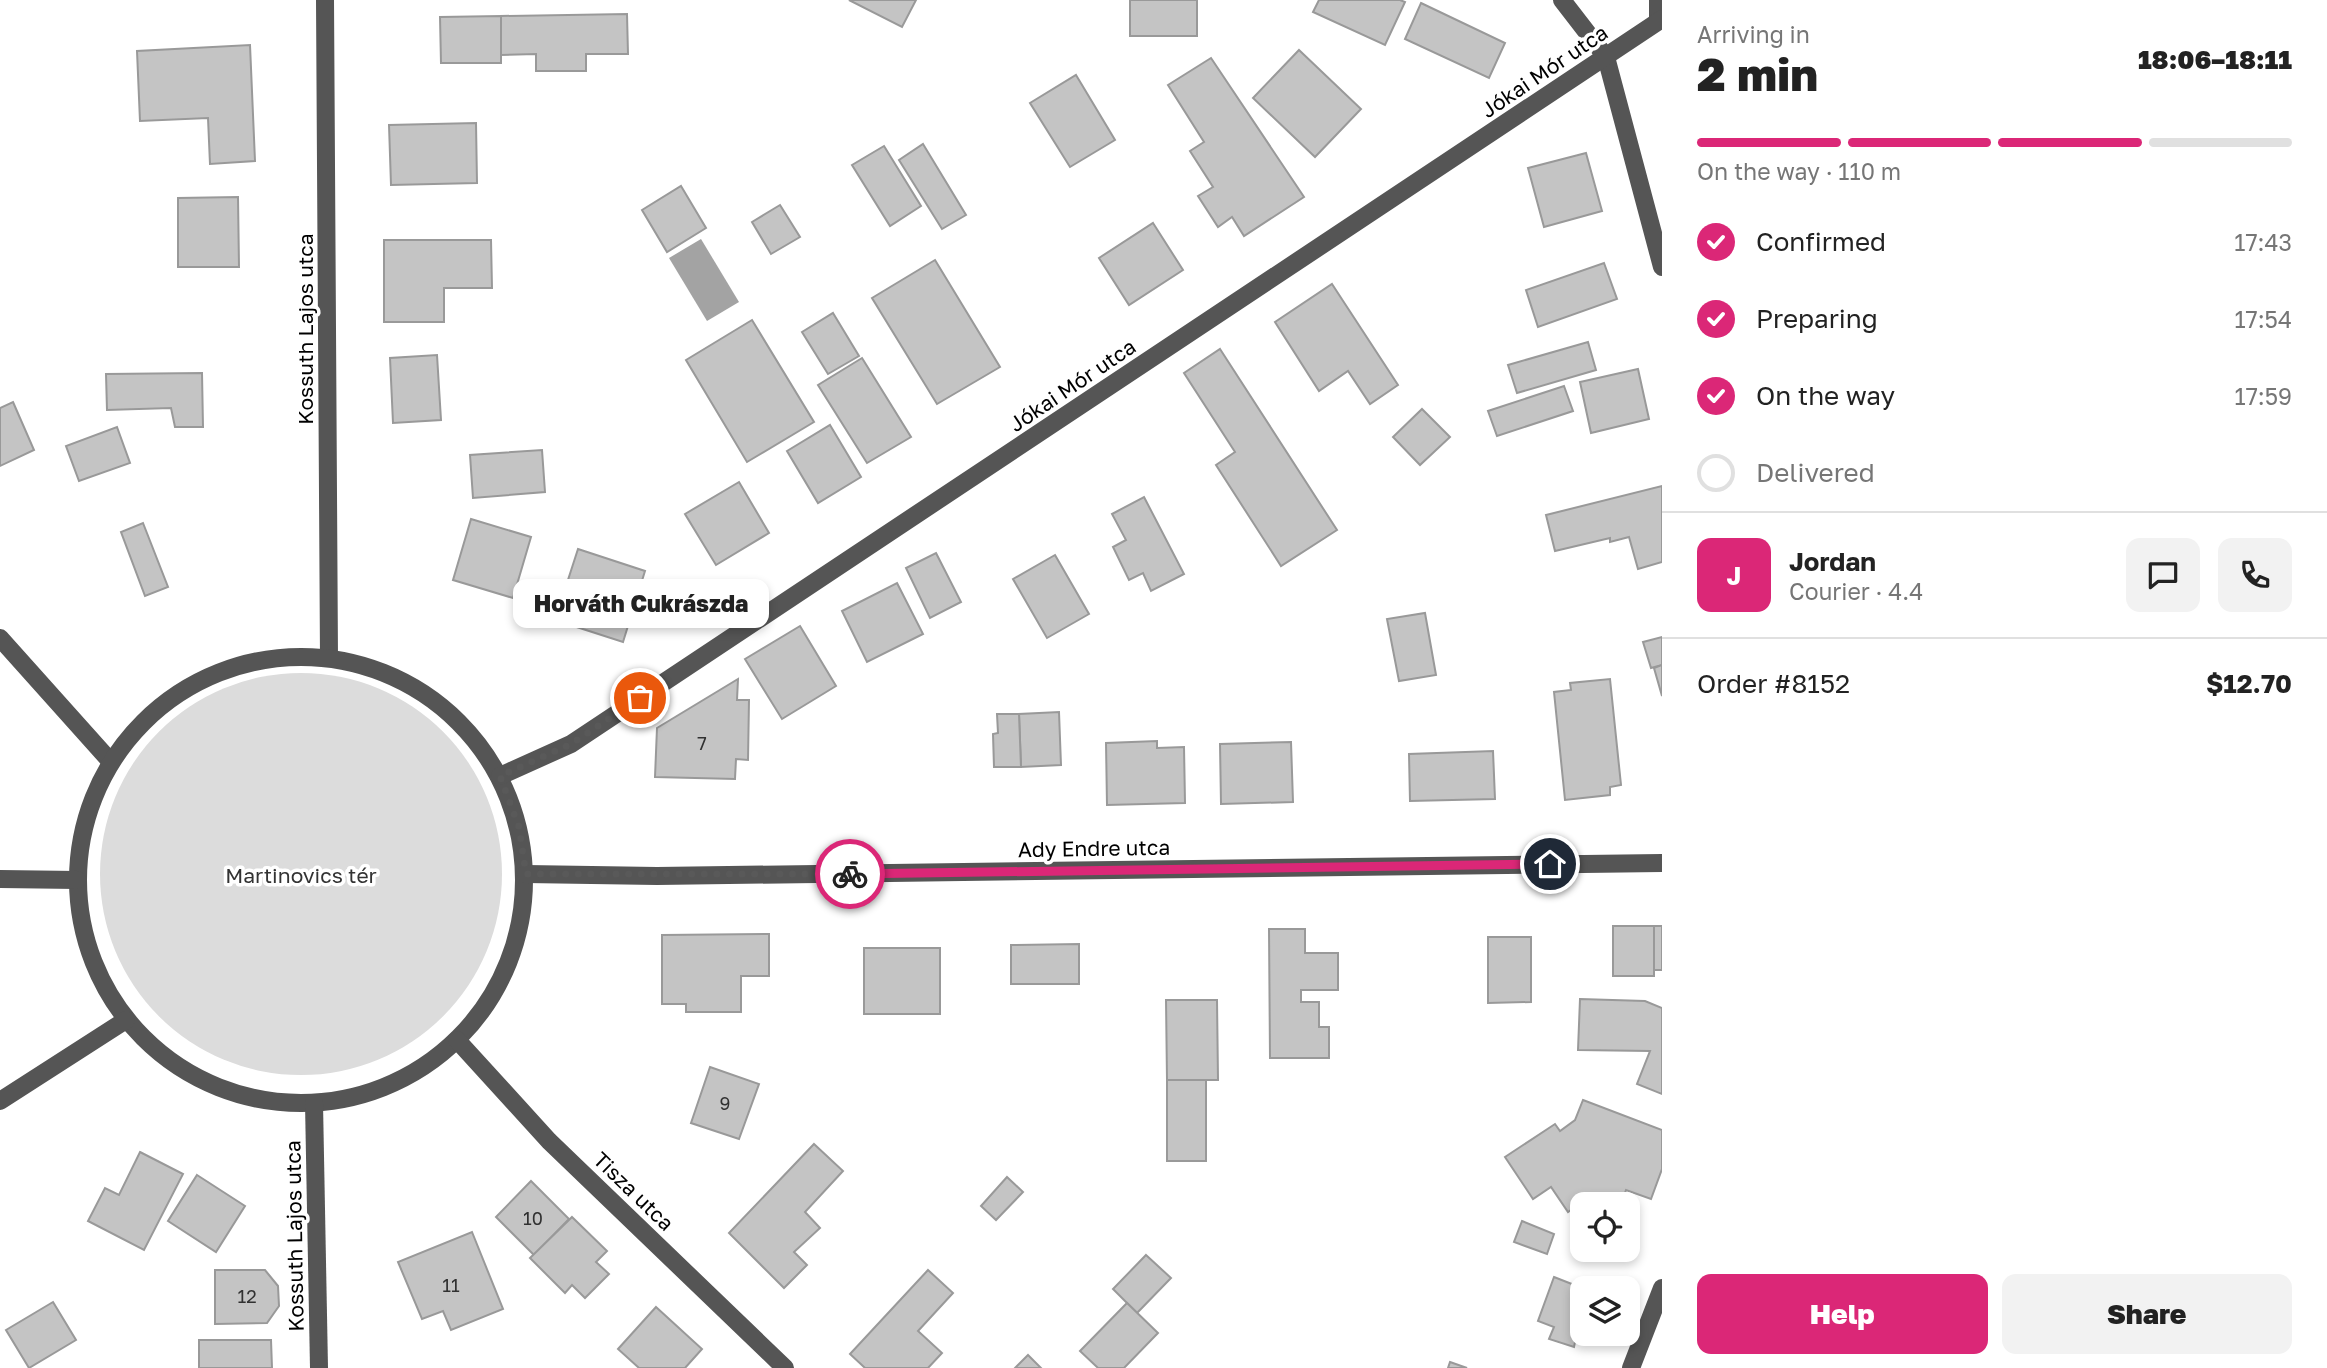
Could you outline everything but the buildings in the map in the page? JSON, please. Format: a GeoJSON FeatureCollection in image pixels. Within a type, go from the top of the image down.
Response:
{"type":"FeatureCollection","features":[{"type":"Feature","properties":{"kind":"street","name":"Kossuth Lajos utca"},"geometry":{"type":"LineString","coordinates":[[325,0],[329,658]]}},
{"type":"Feature","properties":{"kind":"street"},"geometry":{"type":"LineString","coordinates":[[1562,0],[1606,57],[1662,267]]}},
{"type":"Feature","properties":{"kind":"street"},"geometry":{"type":"LineString","coordinates":[[1658,0],[1660,20]]}},
{"type":"Feature","properties":{"kind":"street","name":"Jókai Mór utca"},"geometry":{"type":"LineString","coordinates":[[500,776],[571,744],[1660,20]]}},
{"type":"Feature","properties":{"kind":"street"},"geometry":{"type":"LineString","coordinates":[[0,638],[110,762]]}},
{"type":"Feature","properties":{"kind":"street"},"geometry":{"type":"LineString","coordinates":[[329,658],[398,678],[457,719],[500,776],[519,827],[526,874],[519,935],[495,992],[457,1040],[409,1076],[354,1098],[314,1103],[243,1096],[179,1067],[126,1020],[98,974],[81,923],[77,880],[85,819],[110,762],[151,713],[204,678],[265,659],[329,658]]}},
{"type":"Feature","properties":{"kind":"street","name":"Ady Endre utca"},"geometry":{"type":"LineString","coordinates":[[526,874],[657,876],[1662,863]]}},
{"type":"Feature","properties":{"kind":"street"},"geometry":{"type":"LineString","coordinates":[[0,879],[77,880]]}},
{"type":"Feature","properties":{"kind":"street"},"geometry":{"type":"LineString","coordinates":[[0,1101],[126,1020]]}},
{"type":"Feature","properties":{"kind":"street","name":"Tisza utca"},"geometry":{"type":"LineString","coordinates":[[457,1040],[549,1141],[785,1368]]}},
{"type":"Feature","properties":{"kind":"street","name":"Kossuth Lajos utca"},"geometry":{"type":"LineString","coordinates":[[314,1103],[319,1368]]}},
{"type":"Feature","properties":{"kind":"street"},"geometry":{"type":"LineString","coordinates":[[1631,1368],[1662,1289]]}},
{"type":"Feature","properties":{"kind":"green space","name":"Martinovics tér"},"geometry":{"type":"Polygon","coordinates":[[[281,673],[321,673],[359,681],[396,696],[429,718],[457,746],[479,779],[494,816],[502,854],[499,913],[479,969],[457,1002],[429,1030],[396,1052],[359,1067],[321,1075],[281,1075],[243,1067],[206,1052],[173,1030],[145,1002],[123,969],[108,932],[100,894],[100,854],[108,816],[123,779],[145,746],[173,718],[206,696],[243,681],[281,673]]]}},
{"type":"Feature","properties":{"kind":"shaded area"},"geometry":{"type":"Polygon","coordinates":[[[701,239],[739,302],[707,321],[669,258],[701,239]]]}},
{"type":"Feature","properties":{"kind":"way so far"},"geometry":{"type":"LineString","coordinates":[[640,698],[571,744],[500,776],[519,827],[526,874],[850,874]]}},
{"type":"Feature","properties":{"kind":"place","name":"Horváth Cukrászda"},"geometry":{"type":"Point","coordinates":[640,698]}},
{"type":"Feature","properties":{"kind":"route"},"geometry":{"type":"LineString","coordinates":[[850,874],[1550,864]]}}]}
